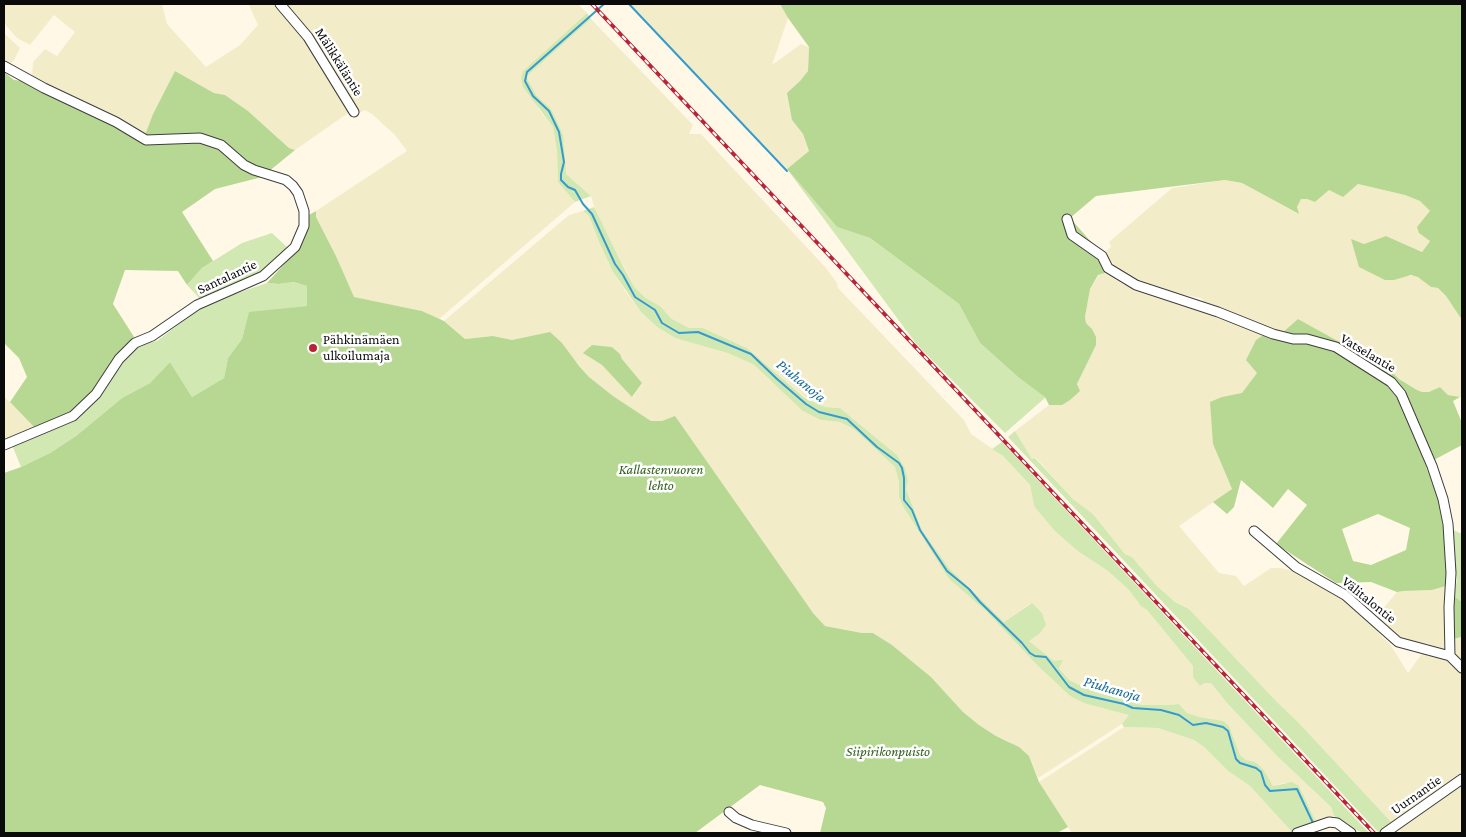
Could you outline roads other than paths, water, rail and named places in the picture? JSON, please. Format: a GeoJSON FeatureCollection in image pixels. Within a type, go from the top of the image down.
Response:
{"type":"FeatureCollection","features":[{"type":"Feature","properties":{"kind":"street","name":"Mälikkäläntie"},"geometry":{"type":"LineString","coordinates":[[280,4],[308,37],[354,112]]}},
{"type":"Feature","properties":{"kind":"street","name":"Santalantie"},"geometry":{"type":"LineString","coordinates":[[4,66],[44,88],[116,122],[146,140],[200,138],[221,145],[244,165],[286,180],[293,186],[304,211],[304,226],[295,247],[263,276],[197,306],[152,336],[135,343],[119,359],[96,394],[73,416],[4,445]]}},
{"type":"Feature","properties":{"kind":"street","name":"Vatselantie"},"geometry":{"type":"LineString","coordinates":[[1067,219],[1072,235],[1102,256],[1108,268],[1136,285],[1218,312],[1273,334],[1293,339],[1307,339],[1336,347],[1391,382],[1401,394],[1432,466],[1443,499],[1448,524],[1451,573],[1449,607],[1450,656]]}},
{"type":"Feature","properties":{"kind":"street","name":"Välitalontie"},"geometry":{"type":"LineString","coordinates":[[1254,531],[1296,567],[1345,595],[1398,642],[1450,656]]}},
{"type":"Feature","properties":{"kind":"street"},"geometry":{"type":"LineString","coordinates":[[1450,656],[1462,668]]}},
{"type":"Feature","properties":{"kind":"street","name":"Uurnantie"},"geometry":{"type":"LineString","coordinates":[[1385,833],[1462,779]]}},
{"type":"Feature","properties":{"kind":"street"},"geometry":{"type":"LineString","coordinates":[[729,812],[736,818],[752,825],[786,833]]}},
{"type":"Feature","properties":{"kind":"street"},"geometry":{"type":"LineString","coordinates":[[1297,833],[1329,822],[1337,823],[1351,833]]}},
{"type":"Feature","properties":{"kind":"waterway","name":"Piuhanoja"},"geometry":{"type":"LineString","coordinates":[[604,4],[527,72],[525,81],[533,96],[549,111],[559,132],[564,162],[561,180],[568,187],[575,190],[583,204],[592,214],[615,264],[635,297],[655,310],[662,323],[679,333],[698,332],[751,354],[806,404],[819,412],[847,419],[877,447],[899,463],[904,478],[904,500],[912,510],[920,530],[947,571],[969,589],[1030,653],[1035,656],[1046,657],[1069,687],[1084,695],[1124,704],[1133,708],[1161,710],[1179,715],[1193,725],[1206,723],[1223,727],[1228,731],[1236,759],[1240,763],[1256,768],[1261,772],[1265,785],[1270,791],[1297,789],[1313,823]]}},
{"type":"Feature","properties":{"kind":"waterway"},"geometry":{"type":"LineString","coordinates":[[629,4],[787,171]]}},
{"type":"Feature","properties":{"kind":"railway"},"geometry":{"type":"LineString","coordinates":[[592,4],[1374,833]]}},
{"type":"Feature","properties":{"kind":"place","name":"Pähkinämäen ulkoilumaja"},"geometry":{"type":"Point","coordinates":[313,348]}},
{"type":"Feature","properties":{"kind":"park label","name":"Kallastenvuoren lehto"},"geometry":{"type":"Point","coordinates":[661,478]}},
{"type":"Feature","properties":{"kind":"park label","name":"Siipirikonpuisto"},"geometry":{"type":"Point","coordinates":[888,752]}}]}
